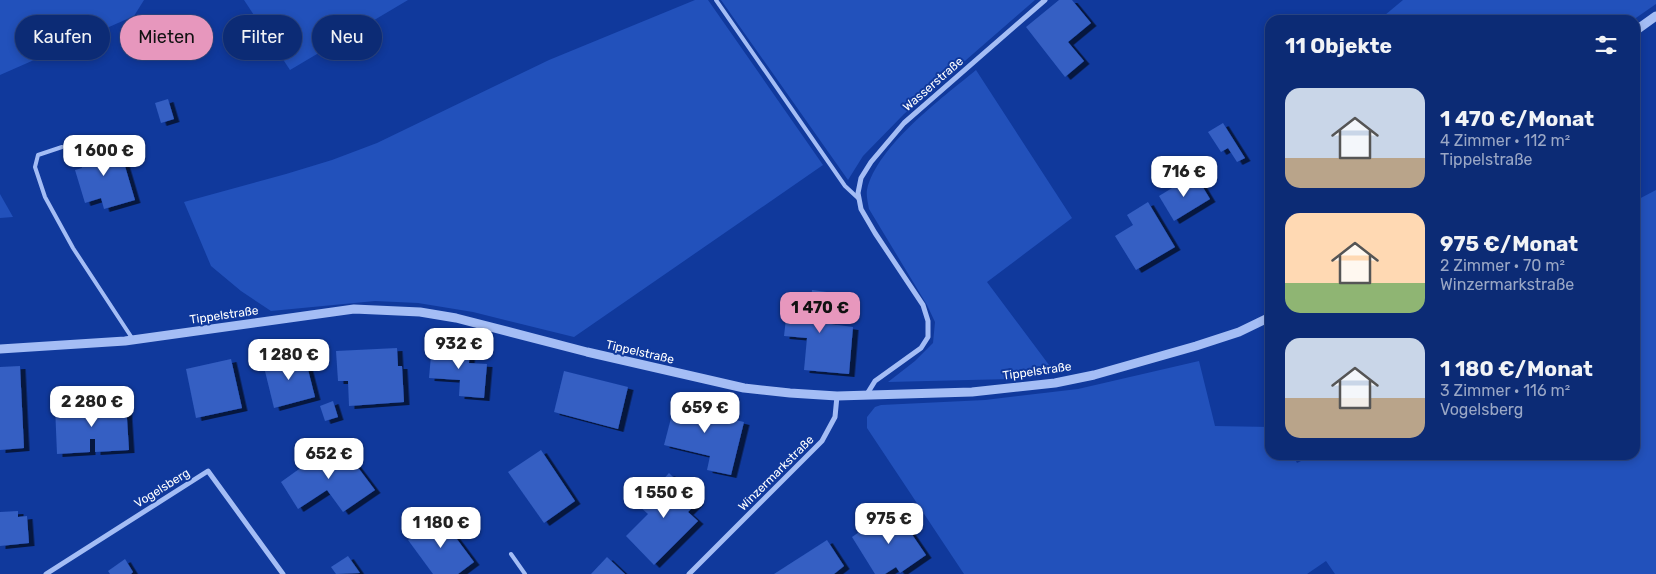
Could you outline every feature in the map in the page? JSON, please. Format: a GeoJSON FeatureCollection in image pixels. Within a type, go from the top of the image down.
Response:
{"type":"FeatureCollection","features":[{"type":"Feature","properties":{"kind":"street","name":"Wasserstraße"},"geometry":{"type":"LineString","coordinates":[[859,199],[858,187],[861,178],[871,162],[904,123],[1045,0]]}},
{"type":"Feature","properties":{"kind":"street"},"geometry":{"type":"LineString","coordinates":[[1640,27],[1656,16]]}},
{"type":"Feature","properties":{"kind":"street"},"geometry":{"type":"LineString","coordinates":[[859,199],[861,209],[875,233],[923,305],[928,321],[928,336],[924,344],[918,351],[875,381],[867,394]]}},
{"type":"Feature","properties":{"kind":"street","name":"Tippelstraße"},"geometry":{"type":"LineString","coordinates":[[0,349],[133,340],[354,309],[404,311],[456,318],[587,352],[744,388],[837,396],[972,392],[1055,383],[1094,375],[1196,346],[1239,332],[1265,319]]}},
{"type":"Feature","properties":{"kind":"street","name":"Winzermarkstraße"},"geometry":{"type":"LineString","coordinates":[[689,574],[822,441],[835,417],[837,396]]}},
{"type":"Feature","properties":{"kind":"street","name":"Vogelsberg"},"geometry":{"type":"LineString","coordinates":[[46,574],[208,471],[283,574]]}},
{"type":"Feature","properties":{"kind":"lane"},"geometry":{"type":"LineString","coordinates":[[716,0],[845,186],[859,199]]}},
{"type":"Feature","properties":{"kind":"lane"},"geometry":{"type":"LineString","coordinates":[[62,147],[38,155],[34,167],[45,197],[73,248],[133,340]]}},
{"type":"Feature","properties":{"kind":"lane"},"geometry":{"type":"LineString","coordinates":[[511,554],[525,574]]}},
{"type":"Feature","properties":{"kind":"shaded area"},"geometry":{"type":"Polygon","coordinates":[[[0,0],[144,0],[135,15],[120,15],[120,22],[110,27],[110,15],[15,15],[15,60],[34,60],[0,75],[0,0]]]}},
{"type":"Feature","properties":{"kind":"shaded area"},"geometry":{"type":"Polygon","coordinates":[[[244,0],[408,0],[382,15],[312,15],[312,57],[290,70],[283,60],[302,60],[302,15],[254,15],[244,0]]]}},
{"type":"Feature","properties":{"kind":"shaded area"},"geometry":{"type":"Polygon","coordinates":[[[695,0],[708,0],[823,165],[574,337],[473,312],[418,303],[375,301],[271,311],[241,291],[211,266],[184,202],[332,160],[377,143],[549,60],[695,0]]]}},
{"type":"Feature","properties":{"kind":"shaded area"},"geometry":{"type":"Polygon","coordinates":[[[721,0],[1035,0],[904,114],[863,156],[848,180],[721,0]]]}},
{"type":"Feature","properties":{"kind":"shaded area"},"geometry":{"type":"Polygon","coordinates":[[[1403,0],[1656,0],[1656,4],[1640,15],[1385,15],[1403,0]]]}},
{"type":"Feature","properties":{"kind":"shaded area"},"geometry":{"type":"Polygon","coordinates":[[[976,70],[1072,218],[987,282],[1055,373],[1010,379],[888,382],[915,361],[933,343],[935,322],[927,305],[869,209],[867,190],[873,173],[897,140],[929,109],[976,70]]]}},
{"type":"Feature","properties":{"kind":"shaded area"},"geometry":{"type":"Polygon","coordinates":[[[1656,190],[1656,574],[1335,574],[1326,561],[1307,574],[964,574],[867,428],[867,417],[875,407],[881,405],[985,400],[1078,389],[1199,361],[1215,426],[1265,427],[1265,460],[1296,460],[1297,463],[1303,460],[1640,460],[1640,198],[1656,190]]]}},
{"type":"Feature","properties":{"kind":"shaded area"},"geometry":{"type":"Polygon","coordinates":[[[0,194],[13,217],[0,218],[0,194]]]}},
{"type":"Feature","properties":{"kind":"building"},"geometry":{"type":"Polygon","coordinates":[[[1059,0],[1072,0],[1091,23],[1068,42],[1084,61],[1065,77],[1026,27],[1059,0]]]}},
{"type":"Feature","properties":{"kind":"building"},"geometry":{"type":"Polygon","coordinates":[[[168,99],[174,119],[161,123],[155,103],[168,99]]]}},
{"type":"Feature","properties":{"kind":"building"},"geometry":{"type":"Polygon","coordinates":[[[1223,123],[1245,158],[1237,162],[1228,148],[1221,152],[1208,132],[1223,123]]]}},
{"type":"Feature","properties":{"kind":"building"},"geometry":{"type":"Polygon","coordinates":[[[106,142],[110,159],[122,156],[135,200],[104,209],[101,198],[85,203],[75,170],[82,168],[77,151],[106,142]]]}},
{"type":"Feature","properties":{"kind":"building"},"geometry":{"type":"Polygon","coordinates":[[[1195,174],[1210,199],[1174,221],[1159,196],[1195,174]]]}},
{"type":"Feature","properties":{"kind":"building"},"geometry":{"type":"Polygon","coordinates":[[[1148,202],[1175,247],[1136,270],[1115,236],[1133,225],[1127,215],[1148,202]]]}},
{"type":"Feature","properties":{"kind":"building"},"geometry":{"type":"Polygon","coordinates":[[[812,290],[834,293],[831,324],[853,327],[849,374],[804,370],[807,338],[784,336],[788,301],[811,303],[812,290]]]}},
{"type":"Feature","properties":{"kind":"building"},"geometry":{"type":"Polygon","coordinates":[[[432,344],[470,348],[469,363],[487,364],[484,398],[459,396],[460,380],[429,378],[432,344]]]}},
{"type":"Feature","properties":{"kind":"building"},"geometry":{"type":"Polygon","coordinates":[[[397,348],[398,366],[402,366],[404,402],[349,406],[348,381],[338,381],[336,351],[397,348]]]}},
{"type":"Feature","properties":{"kind":"building"},"geometry":{"type":"Polygon","coordinates":[[[304,354],[315,397],[274,408],[263,363],[304,354]]]}},
{"type":"Feature","properties":{"kind":"building"},"geometry":{"type":"Polygon","coordinates":[[[231,359],[242,408],[196,418],[186,369],[231,359]]]}},
{"type":"Feature","properties":{"kind":"building"},"geometry":{"type":"Polygon","coordinates":[[[20,366],[24,448],[0,450],[0,367],[20,366]]]}},
{"type":"Feature","properties":{"kind":"building"},"geometry":{"type":"Polygon","coordinates":[[[564,371],[628,387],[618,429],[554,412],[564,371]]]}},
{"type":"Feature","properties":{"kind":"building"},"geometry":{"type":"Polygon","coordinates":[[[676,399],[725,411],[723,417],[744,422],[731,475],[707,470],[710,456],[664,445],[676,399]]]}},
{"type":"Feature","properties":{"kind":"building"},"geometry":{"type":"Polygon","coordinates":[[[333,401],[338,417],[325,421],[320,406],[333,401]]]}},
{"type":"Feature","properties":{"kind":"building"},"geometry":{"type":"Polygon","coordinates":[[[126,403],[129,450],[95,452],[95,439],[90,439],[90,452],[57,454],[55,406],[89,404],[89,417],[94,417],[93,404],[126,403]]]}},
{"type":"Feature","properties":{"kind":"building"},"geometry":{"type":"Polygon","coordinates":[[[338,441],[375,490],[343,512],[327,490],[298,509],[281,482],[338,441]]]}},
{"type":"Feature","properties":{"kind":"building"},"geometry":{"type":"Polygon","coordinates":[[[541,450],[575,501],[544,523],[508,472],[541,450]]]}},
{"type":"Feature","properties":{"kind":"building"},"geometry":{"type":"Polygon","coordinates":[[[669,473],[698,502],[688,512],[698,521],[654,565],[626,536],[648,514],[639,506],[669,473]]]}},
{"type":"Feature","properties":{"kind":"building"},"geometry":{"type":"Polygon","coordinates":[[[894,508],[926,555],[900,573],[896,567],[885,574],[875,574],[852,537],[894,508]]]}},
{"type":"Feature","properties":{"kind":"building"},"geometry":{"type":"Polygon","coordinates":[[[18,511],[18,517],[27,516],[29,543],[0,546],[0,512],[18,511]]]}},
{"type":"Feature","properties":{"kind":"building"},"geometry":{"type":"Polygon","coordinates":[[[439,515],[474,562],[458,574],[433,574],[408,540],[439,515]]]}},
{"type":"Feature","properties":{"kind":"building"},"geometry":{"type":"Polygon","coordinates":[[[827,540],[844,566],[834,574],[774,574],[827,540]]]}},
{"type":"Feature","properties":{"kind":"building"},"geometry":{"type":"Polygon","coordinates":[[[348,556],[360,573],[336,574],[331,567],[348,556]]]}},
{"type":"Feature","properties":{"kind":"building"},"geometry":{"type":"Polygon","coordinates":[[[607,557],[625,574],[591,574],[607,557]]]}},
{"type":"Feature","properties":{"kind":"building"},"geometry":{"type":"Polygon","coordinates":[[[125,559],[133,572],[131,574],[110,574],[108,571],[125,559]]]}}]}
